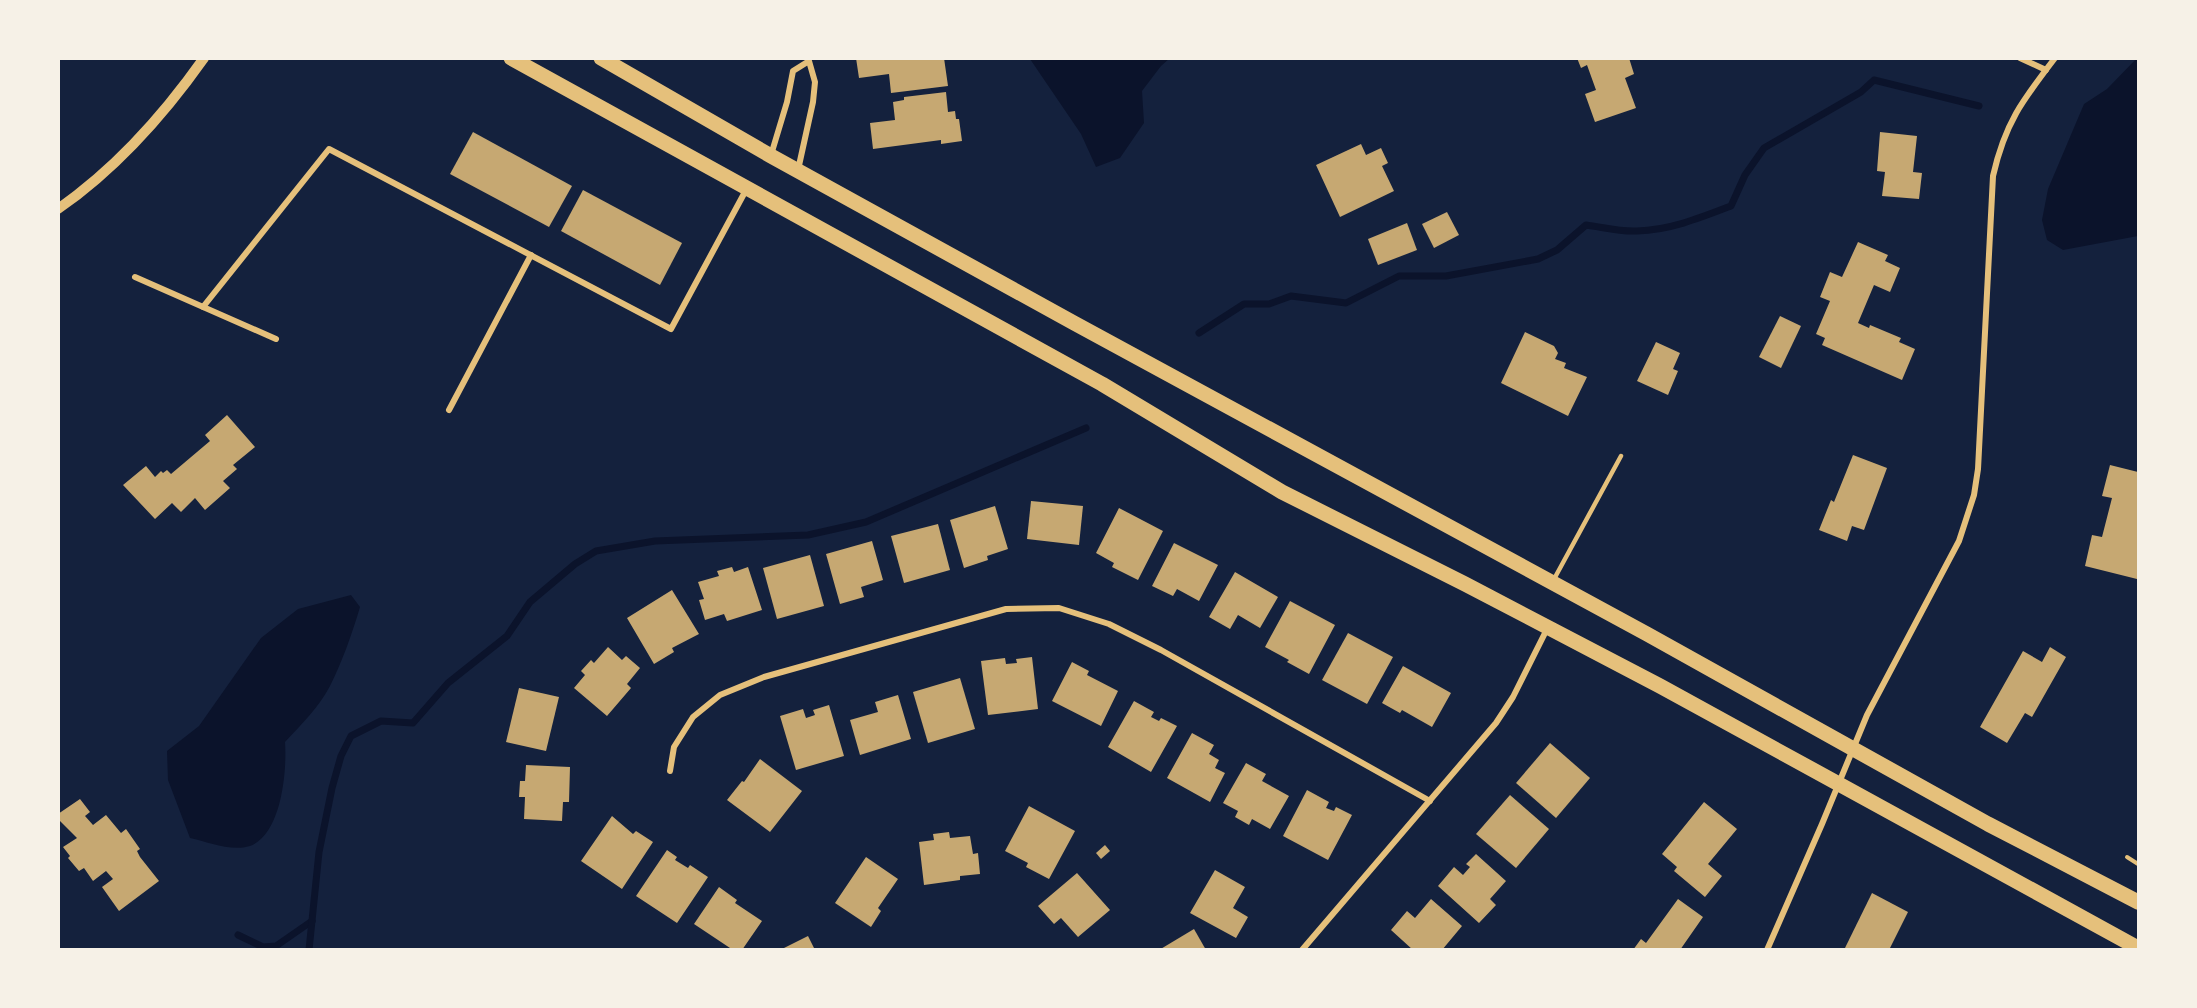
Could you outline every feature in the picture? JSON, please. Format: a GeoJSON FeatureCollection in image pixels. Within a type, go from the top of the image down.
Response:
{"type":"FeatureCollection","features":[{"type":"Feature","properties":{"kind":"main road"},"geometry":{"type":"LineString","coordinates":[[511,58],[1102,384],[1282,492],[1548,628],[2139,948]]}},
{"type":"Feature","properties":{"kind":"main road"},"geometry":{"type":"LineString","coordinates":[[601,58],[771,156],[1988,824],[2139,902]]}},
{"type":"Feature","properties":{"kind":"street"},"geometry":{"type":"LineString","coordinates":[[58,209],[113,165],[157,121],[204,58]]}},
{"type":"Feature","properties":{"kind":"street"},"geometry":{"type":"LineString","coordinates":[[2020,58],[2046,70]]}},
{"type":"Feature","properties":{"kind":"street"},"geometry":{"type":"LineString","coordinates":[[1767,950],[1838,784],[1851,748],[1959,541],[1974,495],[1981,424],[1993,176],[1999,149],[2011,120],[2055,58]]}},
{"type":"Feature","properties":{"kind":"street"},"geometry":{"type":"LineString","coordinates":[[771,156],[787,102],[793,71],[809,59],[815,82],[813,102],[798,170]]}},
{"type":"Feature","properties":{"kind":"street"},"geometry":{"type":"LineString","coordinates":[[203,307],[329,148],[671,329],[746,189]]}},
{"type":"Feature","properties":{"kind":"street"},"geometry":{"type":"LineString","coordinates":[[449,410],[531,255]]}},
{"type":"Feature","properties":{"kind":"street"},"geometry":{"type":"LineString","coordinates":[[135,277],[276,339]]}},
{"type":"Feature","properties":{"kind":"street"},"geometry":{"type":"LineString","coordinates":[[670,771],[674,747],[693,717],[720,695],[764,677],[1006,609],[1059,608],[1109,624],[1161,650],[1430,801]]}},
{"type":"Feature","properties":{"kind":"street"},"geometry":{"type":"LineString","coordinates":[[1302,950],[1496,723],[1508,706],[1548,628]]}},
{"type":"Feature","properties":{"kind":"lane"},"geometry":{"type":"LineString","coordinates":[[1552,583],[1622,456]]}},
{"type":"Feature","properties":{"kind":"path"},"geometry":{"type":"LineString","coordinates":[[2127,857],[2139,864]]}},
{"type":"Feature","properties":{"kind":"water"},"geometry":{"type":"Polygon","coordinates":[[[2137,58],[2138,236],[2063,250],[2047,240],[2042,220],[2048,189],[2084,104],[2107,89],[2137,58]]]}},
{"type":"Feature","properties":{"kind":"water"},"geometry":{"type":"Polygon","coordinates":[[[1030,59],[1169,59],[1142,91],[1144,123],[1120,158],[1096,167],[1081,134],[1030,59]]]}},
{"type":"Feature","properties":{"kind":"water"},"geometry":{"type":"Polygon","coordinates":[[[351,595],[360,607],[334,677],[326,694],[285,742],[283,784],[276,815],[269,829],[261,839],[243,848],[227,847],[190,838],[168,780],[167,751],[199,726],[261,638],[298,609],[351,595]]]}},
{"type":"Feature","properties":{"kind":"building"},"geometry":{"type":"Polygon","coordinates":[[[856,58],[944,58],[948,86],[891,93],[889,74],[859,78],[856,58]]]}},
{"type":"Feature","properties":{"kind":"building"},"geometry":{"type":"Polygon","coordinates":[[[1577,58],[1629,58],[1634,74],[1625,78],[1636,108],[1595,122],[1585,94],[1596,90],[1587,65],[1581,68],[1577,58]]]}},
{"type":"Feature","properties":{"kind":"building"},"geometry":{"type":"Polygon","coordinates":[[[946,92],[948,112],[955,111],[956,119],[959,119],[962,141],[941,144],[941,140],[873,149],[870,123],[895,120],[893,102],[904,100],[904,97],[946,92]]]}},
{"type":"Feature","properties":{"kind":"building"},"geometry":{"type":"Polygon","coordinates":[[[473,132],[572,186],[549,227],[450,174],[473,132]]]}},
{"type":"Feature","properties":{"kind":"building"},"geometry":{"type":"Polygon","coordinates":[[[1880,132],[1917,136],[1913,172],[1922,173],[1919,199],[1882,196],[1885,172],[1877,171],[1880,132]]]}},
{"type":"Feature","properties":{"kind":"building"},"geometry":{"type":"Polygon","coordinates":[[[1361,144],[1366,155],[1381,148],[1388,163],[1382,166],[1394,191],[1340,217],[1316,165],[1361,144]]]}},
{"type":"Feature","properties":{"kind":"building"},"geometry":{"type":"Polygon","coordinates":[[[583,190],[682,243],[660,285],[561,231],[583,190]]]}},
{"type":"Feature","properties":{"kind":"building"},"geometry":{"type":"Polygon","coordinates":[[[1447,212],[1459,235],[1434,248],[1422,224],[1447,212]]]}},
{"type":"Feature","properties":{"kind":"building"},"geometry":{"type":"Polygon","coordinates":[[[1407,223],[1417,250],[1378,265],[1368,239],[1407,223]]]}},
{"type":"Feature","properties":{"kind":"building"},"geometry":{"type":"Polygon","coordinates":[[[1858,242],[1888,255],[1885,261],[1900,268],[1890,292],[1874,285],[1858,323],[1869,328],[1870,325],[1901,338],[1899,342],[1915,349],[1902,380],[1822,345],[1825,338],[1816,334],[1830,301],[1820,297],[1830,272],[1842,277],[1858,242]]]}},
{"type":"Feature","properties":{"kind":"building"},"geometry":{"type":"Polygon","coordinates":[[[1780,316],[1801,326],[1781,368],[1759,357],[1780,316]]]}},
{"type":"Feature","properties":{"kind":"building"},"geometry":{"type":"Polygon","coordinates":[[[1525,332],[1554,346],[1558,353],[1555,359],[1566,363],[1564,368],[1587,377],[1568,416],[1501,383],[1525,332]]]}},
{"type":"Feature","properties":{"kind":"building"},"geometry":{"type":"Polygon","coordinates":[[[1656,342],[1680,353],[1673,369],[1678,371],[1668,395],[1637,381],[1656,342]]]}},
{"type":"Feature","properties":{"kind":"building"},"geometry":{"type":"Polygon","coordinates":[[[227,415],[255,447],[233,465],[237,469],[223,481],[230,488],[205,510],[195,498],[181,512],[172,503],[155,519],[123,485],[146,466],[155,477],[161,471],[163,473],[167,470],[171,474],[210,441],[205,435],[227,415]]]}},
{"type":"Feature","properties":{"kind":"building"},"geometry":{"type":"Polygon","coordinates":[[[1853,455],[1887,468],[1864,530],[1852,526],[1847,541],[1819,530],[1831,500],[1834,502],[1853,455]]]}},
{"type":"Feature","properties":{"kind":"building"},"geometry":{"type":"Polygon","coordinates":[[[2110,465],[2138,472],[2137,579],[2085,566],[2092,535],[2102,537],[2112,498],[2102,496],[2110,465]]]}},
{"type":"Feature","properties":{"kind":"building"},"geometry":{"type":"Polygon","coordinates":[[[1031,501],[1083,506],[1079,545],[1027,539],[1031,501]]]}},
{"type":"Feature","properties":{"kind":"building"},"geometry":{"type":"Polygon","coordinates":[[[995,506],[1008,549],[987,556],[988,560],[964,568],[950,520],[995,506]]]}},
{"type":"Feature","properties":{"kind":"building"},"geometry":{"type":"Polygon","coordinates":[[[1119,508],[1163,531],[1138,580],[1112,567],[1114,563],[1096,553],[1119,508]]]}},
{"type":"Feature","properties":{"kind":"building"},"geometry":{"type":"Polygon","coordinates":[[[938,524],[950,570],[904,583],[891,536],[938,524]]]}},
{"type":"Feature","properties":{"kind":"building"},"geometry":{"type":"Polygon","coordinates":[[[872,541],[883,580],[861,587],[864,597],[840,604],[826,554],[872,541]]]}},
{"type":"Feature","properties":{"kind":"building"},"geometry":{"type":"Polygon","coordinates":[[[1174,543],[1218,565],[1199,601],[1177,589],[1173,596],[1152,586],[1174,543]]]}},
{"type":"Feature","properties":{"kind":"building"},"geometry":{"type":"Polygon","coordinates":[[[810,555],[824,606],[777,619],[763,568],[810,555]]]}},
{"type":"Feature","properties":{"kind":"building"},"geometry":{"type":"Polygon","coordinates":[[[732,567],[734,572],[748,567],[762,610],[727,621],[724,614],[705,620],[699,600],[704,599],[698,582],[719,576],[717,571],[732,567]]]}},
{"type":"Feature","properties":{"kind":"building"},"geometry":{"type":"Polygon","coordinates":[[[1235,572],[1278,597],[1260,628],[1238,615],[1230,629],[1209,617],[1235,572]]]}},
{"type":"Feature","properties":{"kind":"building"},"geometry":{"type":"Polygon","coordinates":[[[672,590],[699,634],[672,648],[674,652],[654,664],[627,618],[672,590]]]}},
{"type":"Feature","properties":{"kind":"building"},"geometry":{"type":"Polygon","coordinates":[[[1290,601],[1335,625],[1309,674],[1265,647],[1290,601]]]}},
{"type":"Feature","properties":{"kind":"building"},"geometry":{"type":"Polygon","coordinates":[[[1348,633],[1393,657],[1367,704],[1322,680],[1348,633]]]}},
{"type":"Feature","properties":{"kind":"building"},"geometry":{"type":"Polygon","coordinates":[[[608,647],[622,660],[626,656],[640,668],[627,684],[631,688],[607,716],[574,688],[585,675],[581,671],[591,660],[594,663],[608,647]]]}},
{"type":"Feature","properties":{"kind":"building"},"geometry":{"type":"Polygon","coordinates":[[[2050,647],[2066,657],[2032,717],[2025,713],[2007,743],[1980,727],[2023,651],[2042,662],[2050,647]]]}},
{"type":"Feature","properties":{"kind":"building"},"geometry":{"type":"Polygon","coordinates":[[[1032,657],[1038,709],[988,715],[981,661],[1005,658],[1006,664],[1017,663],[1016,659],[1032,657]]]}},
{"type":"Feature","properties":{"kind":"building"},"geometry":{"type":"Polygon","coordinates":[[[1072,662],[1089,671],[1087,675],[1118,691],[1101,726],[1052,701],[1072,662]]]}},
{"type":"Feature","properties":{"kind":"building"},"geometry":{"type":"Polygon","coordinates":[[[1403,666],[1451,693],[1432,727],[1402,710],[1400,713],[1382,703],[1403,666]]]}},
{"type":"Feature","properties":{"kind":"building"},"geometry":{"type":"Polygon","coordinates":[[[960,678],[975,729],[928,743],[913,692],[960,678]]]}},
{"type":"Feature","properties":{"kind":"building"},"geometry":{"type":"Polygon","coordinates":[[[519,688],[559,697],[546,751],[506,742],[519,688]]]}},
{"type":"Feature","properties":{"kind":"building"},"geometry":{"type":"Polygon","coordinates":[[[898,695],[911,739],[860,755],[850,720],[878,712],[875,702],[898,695]]]}},
{"type":"Feature","properties":{"kind":"building"},"geometry":{"type":"Polygon","coordinates":[[[1134,701],[1154,712],[1151,717],[1159,721],[1161,718],[1177,726],[1151,772],[1108,747],[1134,701]]]}},
{"type":"Feature","properties":{"kind":"building"},"geometry":{"type":"Polygon","coordinates":[[[829,705],[844,756],[796,770],[780,716],[803,709],[806,718],[815,715],[813,710],[829,705]]]}},
{"type":"Feature","properties":{"kind":"building"},"geometry":{"type":"Polygon","coordinates":[[[1192,733],[1214,745],[1209,754],[1219,760],[1215,768],[1225,773],[1210,802],[1167,778],[1192,733]]]}},
{"type":"Feature","properties":{"kind":"building"},"geometry":{"type":"Polygon","coordinates":[[[1550,743],[1590,778],[1556,818],[1516,783],[1550,743]]]}},
{"type":"Feature","properties":{"kind":"building"},"geometry":{"type":"Polygon","coordinates":[[[760,759],[802,791],[770,832],[727,800],[742,781],[744,782],[760,759]]]}},
{"type":"Feature","properties":{"kind":"building"},"geometry":{"type":"Polygon","coordinates":[[[1246,763],[1266,774],[1262,781],[1289,796],[1270,829],[1252,819],[1249,825],[1235,817],[1238,811],[1223,803],[1246,763]]]}},
{"type":"Feature","properties":{"kind":"building"},"geometry":{"type":"Polygon","coordinates":[[[526,765],[570,767],[569,802],[563,802],[562,821],[524,819],[525,797],[519,797],[520,781],[525,781],[526,765]]]}},
{"type":"Feature","properties":{"kind":"building"},"geometry":{"type":"Polygon","coordinates":[[[1307,790],[1329,802],[1326,808],[1334,811],[1336,807],[1352,815],[1328,860],[1283,836],[1307,790]]]}},
{"type":"Feature","properties":{"kind":"building"},"geometry":{"type":"Polygon","coordinates":[[[1510,795],[1549,829],[1516,868],[1476,834],[1510,795]]]}},
{"type":"Feature","properties":{"kind":"building"},"geometry":{"type":"Polygon","coordinates":[[[80,799],[90,812],[85,816],[93,825],[106,815],[121,833],[126,829],[140,849],[137,851],[140,857],[159,881],[119,911],[102,887],[113,879],[106,871],[93,881],[84,868],[79,871],[68,858],[70,856],[63,847],[77,838],[58,819],[58,814],[80,799]]]}},
{"type":"Feature","properties":{"kind":"building"},"geometry":{"type":"Polygon","coordinates":[[[1704,802],[1737,829],[1708,864],[1722,876],[1705,897],[1674,871],[1677,867],[1662,854],[1704,802]]]}},
{"type":"Feature","properties":{"kind":"building"},"geometry":{"type":"Polygon","coordinates":[[[1029,806],[1075,831],[1049,879],[1026,867],[1028,863],[1005,851],[1029,806]]]}},
{"type":"Feature","properties":{"kind":"building"},"geometry":{"type":"Polygon","coordinates":[[[612,816],[633,834],[636,831],[653,842],[622,889],[581,861],[612,816]]]}},
{"type":"Feature","properties":{"kind":"building"},"geometry":{"type":"Polygon","coordinates":[[[949,832],[950,838],[970,836],[973,854],[978,853],[980,874],[960,876],[960,880],[924,885],[919,842],[934,840],[933,834],[949,832]]]}},
{"type":"Feature","properties":{"kind":"building"},"geometry":{"type":"Polygon","coordinates":[[[1105,845],[1110,851],[1101,859],[1096,853],[1105,845]]]}},
{"type":"Feature","properties":{"kind":"building"},"geometry":{"type":"Polygon","coordinates":[[[667,850],[677,857],[675,860],[688,868],[690,865],[708,877],[677,923],[636,896],[667,850]]]}},
{"type":"Feature","properties":{"kind":"building"},"geometry":{"type":"Polygon","coordinates":[[[1476,854],[1506,881],[1490,899],[1496,905],[1479,923],[1438,886],[1454,867],[1463,875],[1470,867],[1466,864],[1476,854]]]}},
{"type":"Feature","properties":{"kind":"building"},"geometry":{"type":"Polygon","coordinates":[[[866,857],[898,879],[878,908],[881,911],[871,927],[835,903],[866,857]]]}},
{"type":"Feature","properties":{"kind":"building"},"geometry":{"type":"Polygon","coordinates":[[[1215,870],[1245,887],[1233,908],[1248,917],[1236,938],[1190,913],[1215,870]]]}},
{"type":"Feature","properties":{"kind":"building"},"geometry":{"type":"Polygon","coordinates":[[[1077,873],[1110,910],[1078,937],[1061,918],[1054,924],[1038,906],[1077,873]]]}},
{"type":"Feature","properties":{"kind":"building"},"geometry":{"type":"Polygon","coordinates":[[[719,887],[737,900],[735,903],[762,921],[742,950],[733,950],[694,924],[719,887]]]}},
{"type":"Feature","properties":{"kind":"building"},"geometry":{"type":"Polygon","coordinates":[[[1872,893],[1908,912],[1889,950],[1844,950],[1872,893]]]}},
{"type":"Feature","properties":{"kind":"building"},"geometry":{"type":"Polygon","coordinates":[[[1431,899],[1462,926],[1442,950],[1413,950],[1391,930],[1407,911],[1415,918],[1431,899]]]}},
{"type":"Feature","properties":{"kind":"building"},"geometry":{"type":"Polygon","coordinates":[[[1678,899],[1703,917],[1680,950],[1633,950],[1641,939],[1646,943],[1678,899]]]}},
{"type":"Feature","properties":{"kind":"building"},"geometry":{"type":"Polygon","coordinates":[[[1194,929],[1206,950],[1159,950],[1194,929]]]}},
{"type":"Feature","properties":{"kind":"building"},"geometry":{"type":"Polygon","coordinates":[[[808,936],[815,950],[780,950],[808,936]]]}},
{"type":"Feature","properties":{"kind":"waterway"},"geometry":{"type":"LineString","coordinates":[[1199,333],[1244,304],[1269,304],[1291,296],[1346,303],[1399,276],[1446,276],[1538,259],[1557,250],[1586,225],[1637,231],[1673,226],[1708,215],[1731,206],[1745,175],[1764,148],[1861,92],[1874,80],[1979,106]]}},
{"type":"Feature","properties":{"kind":"waterway"},"geometry":{"type":"LineString","coordinates":[[309,950],[319,852],[332,788],[341,756],[351,736],[381,721],[413,723],[448,683],[507,636],[530,602],[575,564],[596,551],[655,541],[808,535],[866,522],[1086,428]]}},
{"type":"Feature","properties":{"kind":"waterway"},"geometry":{"type":"LineString","coordinates":[[238,935],[263,947],[276,946],[312,921]]}}]}
